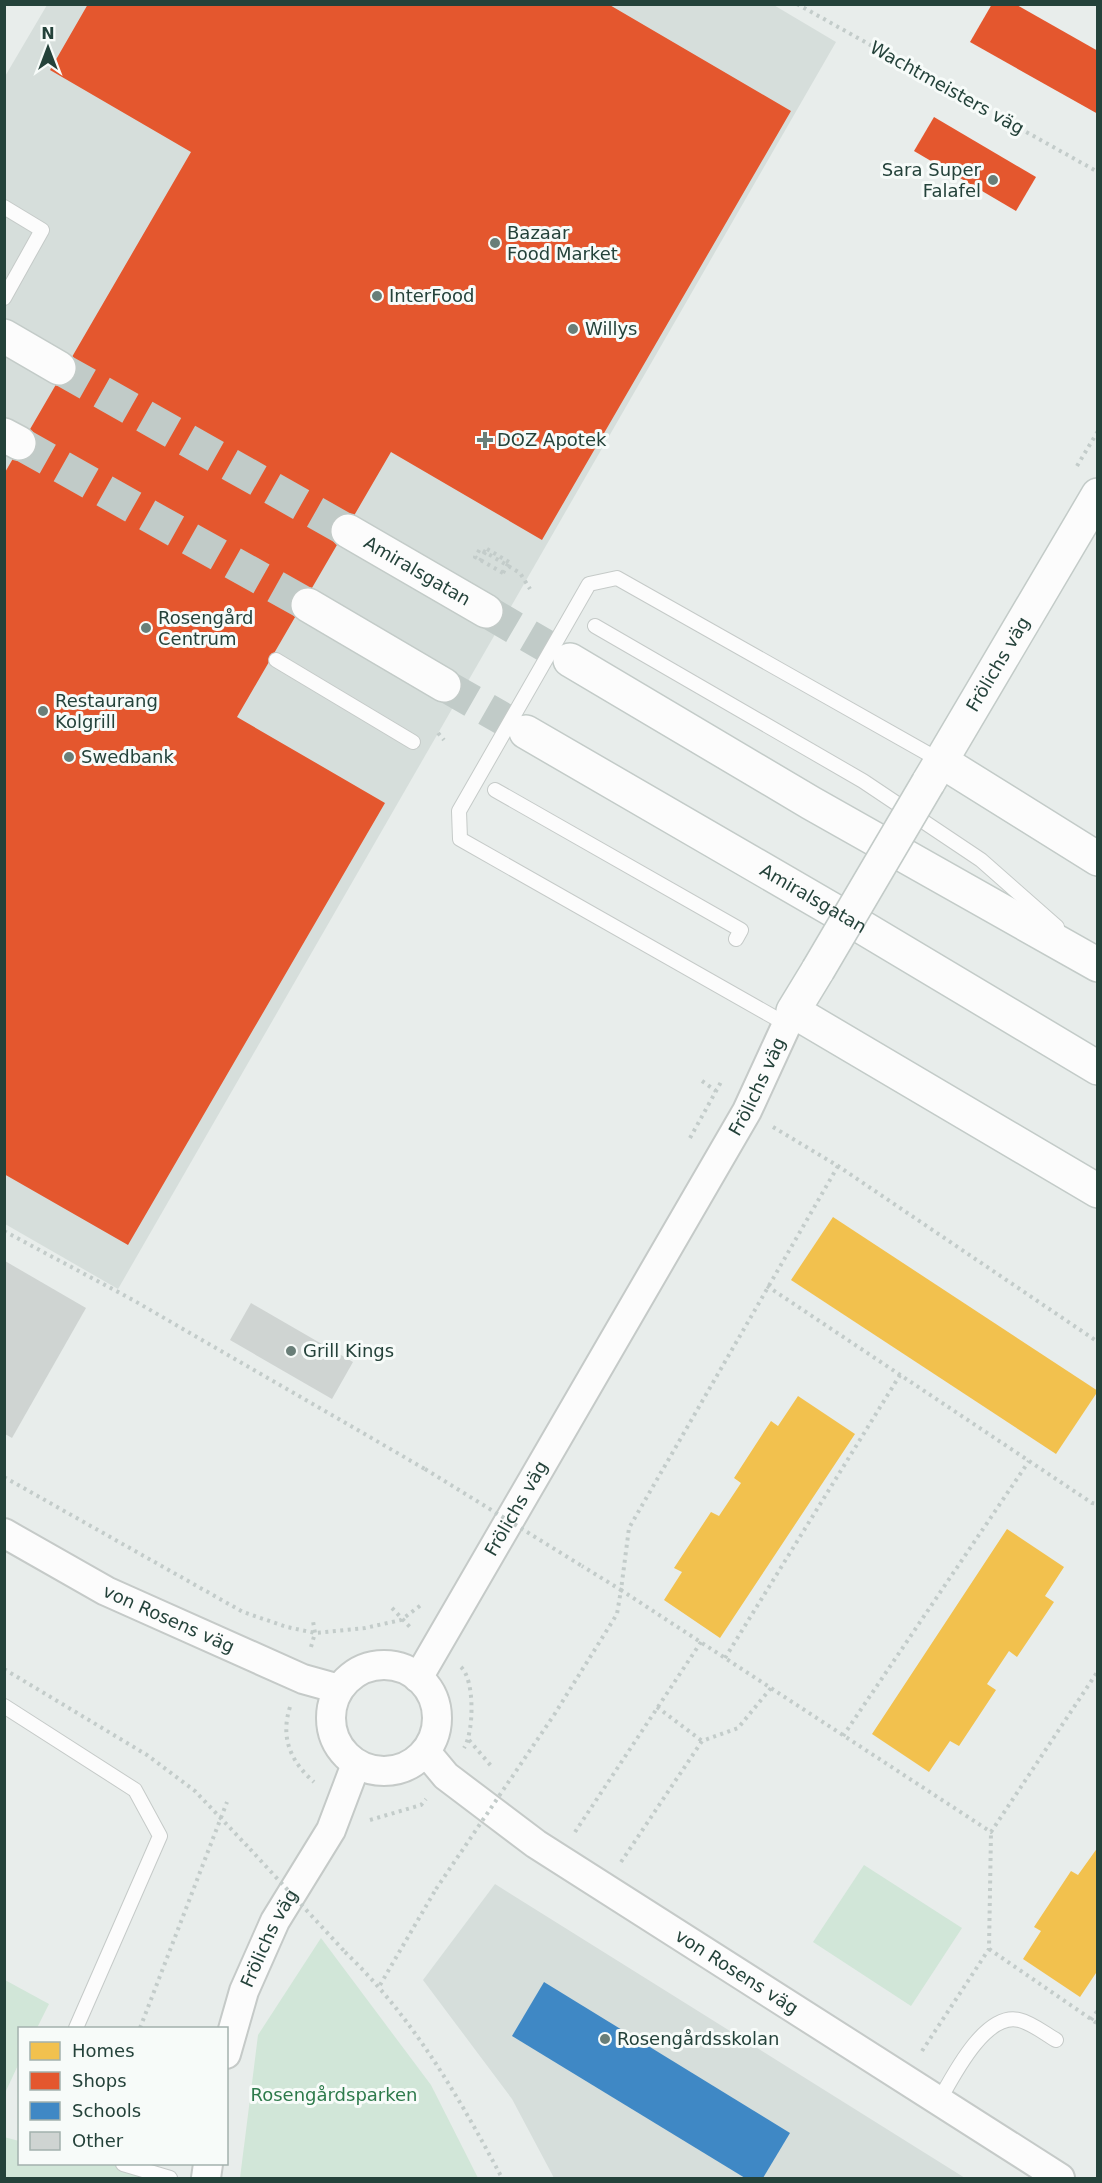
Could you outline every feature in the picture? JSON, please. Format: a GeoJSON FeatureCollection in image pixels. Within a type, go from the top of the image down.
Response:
{"type":"FeatureCollection","features":[{"type":"Feature","properties":{"kind":"main road"},"geometry":{"type":"LineString","coordinates":[[4,336],[59,368]]}},
{"type":"Feature","properties":{"kind":"main road","name":"Frölichs väg"},"geometry":{"type":"LineString","coordinates":[[790,1018],[1098,495]]}},
{"type":"Feature","properties":{"kind":"main road","name":"Amiralsgatan"},"geometry":{"type":"LineString","coordinates":[[348,531],[486,611]]}},
{"type":"Feature","properties":{"kind":"main road"},"geometry":{"type":"LineString","coordinates":[[308,605],[444,685]]}},
{"type":"Feature","properties":{"kind":"main road"},"geometry":{"type":"LineString","coordinates":[[570,660],[811,802],[1098,963]]}},
{"type":"Feature","properties":{"kind":"main road","name":"Amiralsgatan"},"geometry":{"type":"LineString","coordinates":[[526,732],[857,924],[1098,1068]]}},
{"type":"Feature","properties":{"kind":"main road"},"geometry":{"type":"LineString","coordinates":[[934,772],[1098,859]]}},
{"type":"Feature","properties":{"kind":"main road"},"geometry":{"type":"LineString","coordinates":[[790,1018],[1098,1191]]}},
{"type":"Feature","properties":{"kind":"street","name":"Frölichs väg"},"geometry":{"type":"LineString","coordinates":[[418,1678],[747,1111],[790,1018]]}},
{"type":"Feature","properties":{"kind":"street","name":"von Rosens väg"},"geometry":{"type":"LineString","coordinates":[[4,1533],[106,1591],[303,1679],[339,1689]]}},
{"type":"Feature","properties":{"kind":"street"},"geometry":{"type":"LineString","coordinates":[[385,1665],[403,1668],[418,1678],[432,1694],[437,1713],[435,1734],[426,1752],[411,1764],[393,1771],[374,1771],[356,1764],[343,1753],[334,1738],[330,1722],[332,1704],[339,1689],[352,1676],[368,1667],[385,1665]]}},
{"type":"Feature","properties":{"kind":"street","name":"von Rosens väg"},"geometry":{"type":"LineString","coordinates":[[426,1752],[446,1776],[536,1844],[1060,2178]]}},
{"type":"Feature","properties":{"kind":"street","name":"Frölichs väg"},"geometry":{"type":"LineString","coordinates":[[228,2047],[244,1991],[274,1921],[331,1830],[356,1764]]}},
{"type":"Feature","properties":{"kind":"lane"},"geometry":{"type":"LineString","coordinates":[[4,207],[42,230],[4,298]]}},
{"type":"Feature","properties":{"kind":"lane"},"geometry":{"type":"LineString","coordinates":[[790,1018],[460,839],[459,812],[590,584],[617,578],[934,772]]}},
{"type":"Feature","properties":{"kind":"lane"},"geometry":{"type":"LineString","coordinates":[[595,626],[873,788],[981,860],[1098,963]]}},
{"type":"Feature","properties":{"kind":"lane"},"geometry":{"type":"LineString","coordinates":[[276,660],[413,742]]}},
{"type":"Feature","properties":{"kind":"lane"},"geometry":{"type":"LineString","coordinates":[[495,790],[741,930],[736,939]]}},
{"type":"Feature","properties":{"kind":"lane"},"geometry":{"type":"LineString","coordinates":[[4,1706],[135,1791],[160,1836],[76,2027]]}},
{"type":"Feature","properties":{"kind":"lane"},"geometry":{"type":"LineString","coordinates":[[939,2101],[985,2031],[1002,2021],[1017,2019],[1056,2040]]}},
{"type":"Feature","properties":{"kind":"lane"},"geometry":{"type":"LineString","coordinates":[[129,2165],[170,2178]]}},
{"type":"Feature","properties":{"kind":"path","name":"Wachtmeisters väg"},"geometry":{"type":"LineString","coordinates":[[797,4],[1098,172]]}},
{"type":"Feature","properties":{"kind":"path"},"geometry":{"type":"LineString","coordinates":[[507,577],[480,561],[484,555],[487,549],[509,562],[502,573],[488,564],[480,560],[475,557],[480,549],[520,573],[530,589]]}},
{"type":"Feature","properties":{"kind":"path"},"geometry":{"type":"LineString","coordinates":[[687,1143],[722,1081]]}},
{"type":"Feature","properties":{"kind":"path"},"geometry":{"type":"LineString","coordinates":[[702,1082],[838,1166],[1098,1342]]}},
{"type":"Feature","properties":{"kind":"path"},"geometry":{"type":"LineString","coordinates":[[380,1985],[436,1889],[554,1715],[617,1614],[629,1528],[838,1166]]}},
{"type":"Feature","properties":{"kind":"path"},"geometry":{"type":"LineString","coordinates":[[4,1231],[133,1300],[425,1468],[621,1590],[991,1832]]}},
{"type":"Feature","properties":{"kind":"path"},"geometry":{"type":"LineString","coordinates":[[767,1286],[1092,1503],[1098,1504]]}},
{"type":"Feature","properties":{"kind":"path"},"geometry":{"type":"LineString","coordinates":[[725,1658],[900,1375]]}},
{"type":"Feature","properties":{"kind":"path"},"geometry":{"type":"LineString","coordinates":[[843,1736],[1029,1461]]}},
{"type":"Feature","properties":{"kind":"path"},"geometry":{"type":"LineString","coordinates":[[4,1477],[243,1612],[315,1633],[365,1628],[401,1620],[425,1602]]}},
{"type":"Feature","properties":{"kind":"path"},"geometry":{"type":"LineString","coordinates":[[483,1508],[489,1498]]}},
{"type":"Feature","properties":{"kind":"path"},"geometry":{"type":"LineString","coordinates":[[313,1621],[315,1633],[303,1679],[289,1710],[285,1737],[300,1770],[341,1805],[372,1822],[421,1805],[446,1776],[469,1740],[472,1700],[466,1672],[436,1645],[401,1620],[392,1608]]}},
{"type":"Feature","properties":{"kind":"path"},"geometry":{"type":"LineString","coordinates":[[571,1838],[701,1642]]}},
{"type":"Feature","properties":{"kind":"path"},"geometry":{"type":"LineString","coordinates":[[4,1670],[147,1755],[195,1791],[345,1952],[380,1985],[432,2057],[502,2178]]}},
{"type":"Feature","properties":{"kind":"path"},"geometry":{"type":"LineString","coordinates":[[920,2054],[989,1949],[991,1832],[1098,1671]]}},
{"type":"Feature","properties":{"kind":"path"},"geometry":{"type":"LineString","coordinates":[[616,1870],[702,1741],[738,1728],[771,1688]]}},
{"type":"Feature","properties":{"kind":"path"},"geometry":{"type":"LineString","coordinates":[[657,1707],[702,1741]]}},
{"type":"Feature","properties":{"kind":"path"},"geometry":{"type":"LineString","coordinates":[[140,2027],[228,1802]]}},
{"type":"Feature","properties":{"kind":"path"},"geometry":{"type":"LineString","coordinates":[[989,1949],[1098,2024]]}},
{"type":"Feature","properties":{"kind":"path"},"geometry":{"type":"LineString","coordinates":[[1091,2020],[1098,2010]]}},
{"type":"Feature","properties":{"kind":"shaded area","name":"Rosengård Centrum"},"geometry":{"type":"Polygon","coordinates":[[[772,4],[836,42],[118,1289],[5,1224],[4,78],[47,5],[772,4]]]}},
{"type":"Feature","properties":{"kind":"shaded area","name":"Rosengårdsskolan"},"geometry":{"type":"Polygon","coordinates":[[[495,1884],[965,2178],[554,2178],[512,2099],[423,1980],[495,1884]]]}},
{"type":"Feature","properties":{"kind":"green space"},"geometry":{"type":"Polygon","coordinates":[[[864,1865],[962,1928],[911,2006],[813,1942],[864,1865]]]}},
{"type":"Feature","properties":{"kind":"green space","name":"Rosengårdsparken"},"geometry":{"type":"Polygon","coordinates":[[[321,1938],[431,2085],[478,2178],[240,2178],[258,2035],[321,1938]]]}},
{"type":"Feature","properties":{"kind":"green space"},"geometry":{"type":"Polygon","coordinates":[[[5,1980],[49,2004],[38,2027],[18,2027],[18,2065],[5,2093],[5,1980]]]}},
{"type":"Feature","properties":{"kind":"green space"},"geometry":{"type":"Polygon","coordinates":[[[4,2137],[18,2141],[18,2165],[118,2165],[177,2178],[5,2178],[4,2137]]]}},
{"type":"Feature","properties":{"kind":"building: Homes"},"geometry":{"type":"Polygon","coordinates":[[[833,1217],[1098,1391],[1056,1454],[791,1280],[833,1217]]]}},
{"type":"Feature","properties":{"kind":"building: Homes"},"geometry":{"type":"Polygon","coordinates":[[[798,1396],[855,1434],[720,1638],[664,1600],[682,1572],[674,1568],[711,1512],[719,1516],[741,1483],[734,1478],[771,1421],[778,1426],[798,1396]]]}},
{"type":"Feature","properties":{"kind":"building: Homes"},"geometry":{"type":"Polygon","coordinates":[[[1007,1529],[1064,1567],[1045,1596],[1054,1602],[1017,1657],[1009,1651],[987,1684],[996,1690],[959,1746],[950,1741],[929,1772],[872,1734],[1007,1529]]]}},
{"type":"Feature","properties":{"kind":"building: Homes"},"geometry":{"type":"Polygon","coordinates":[[[1098,1847],[1098,1970],[1080,1997],[1023,1959],[1041,1931],[1034,1927],[1071,1871],[1078,1875],[1098,1847]]]}},
{"type":"Feature","properties":{"kind":"building: Shops","name":"Rosengård Centrum"},"geometry":{"type":"Polygon","coordinates":[[[88,4],[608,4],[791,111],[542,540],[391,452],[237,717],[385,803],[128,1245],[4,1174],[4,474],[191,152],[50,70],[88,4]]]}},
{"type":"Feature","properties":{"kind":"building: Shops"},"geometry":{"type":"Polygon","coordinates":[[[992,4],[1015,4],[1098,51],[1098,114],[970,42],[992,4]]]}},
{"type":"Feature","properties":{"kind":"building: Shops"},"geometry":{"type":"Polygon","coordinates":[[[934,117],[1036,177],[1016,211],[914,151],[934,117]]]}},
{"type":"Feature","properties":{"kind":"building: Schools"},"geometry":{"type":"Polygon","coordinates":[[[544,1982],[790,2133],[763,2178],[745,2178],[512,2036],[544,1982]]]}},
{"type":"Feature","properties":{"kind":"building: Other"},"geometry":{"type":"Polygon","coordinates":[[[5,1261],[86,1308],[12,1438],[5,1434],[5,1261]]]}},
{"type":"Feature","properties":{"kind":"building: Other","name":"Grill Kings"},"geometry":{"type":"Polygon","coordinates":[[[251,1303],[353,1362],[332,1399],[230,1340],[251,1303]]]}},
{"type":"Feature","properties":{"kind":"tunnel"},"geometry":{"type":"LineString","coordinates":[[59,368],[348,531]]}},
{"type":"Feature","properties":{"kind":"tunnel"},"geometry":{"type":"LineString","coordinates":[[19,443],[308,605]]}},
{"type":"Feature","properties":{"kind":"tunnel"},"geometry":{"type":"LineString","coordinates":[[486,611],[570,660]]}},
{"type":"Feature","properties":{"kind":"tunnel"},"geometry":{"type":"LineString","coordinates":[[444,685],[526,732]]}},
{"type":"Feature","properties":{"kind":"place","name":"Sara Super Falafel"},"geometry":{"type":"Point","coordinates":[993,180]}},
{"type":"Feature","properties":{"kind":"place","name":"Bazaar Food Market"},"geometry":{"type":"Point","coordinates":[495,243]}},
{"type":"Feature","properties":{"kind":"place","name":"InterFood"},"geometry":{"type":"Point","coordinates":[377,296]}},
{"type":"Feature","properties":{"kind":"place","name":"Willys"},"geometry":{"type":"Point","coordinates":[573,329]}},
{"type":"Feature","properties":{"kind":"place","name":"DOZ Apotek"},"geometry":{"type":"Point","coordinates":[485,440]}},
{"type":"Feature","properties":{"kind":"place","name":"Rosengård Centrum"},"geometry":{"type":"Point","coordinates":[146,628]}},
{"type":"Feature","properties":{"kind":"place","name":"Restaurang Kolgrill"},"geometry":{"type":"Point","coordinates":[43,711]}},
{"type":"Feature","properties":{"kind":"place","name":"Swedbank"},"geometry":{"type":"Point","coordinates":[69,757]}},
{"type":"Feature","properties":{"kind":"place","name":"Grill Kings"},"geometry":{"type":"Point","coordinates":[291,1351]}},
{"type":"Feature","properties":{"kind":"place","name":"Rosengårdsskolan"},"geometry":{"type":"Point","coordinates":[605,2039]}}]}
